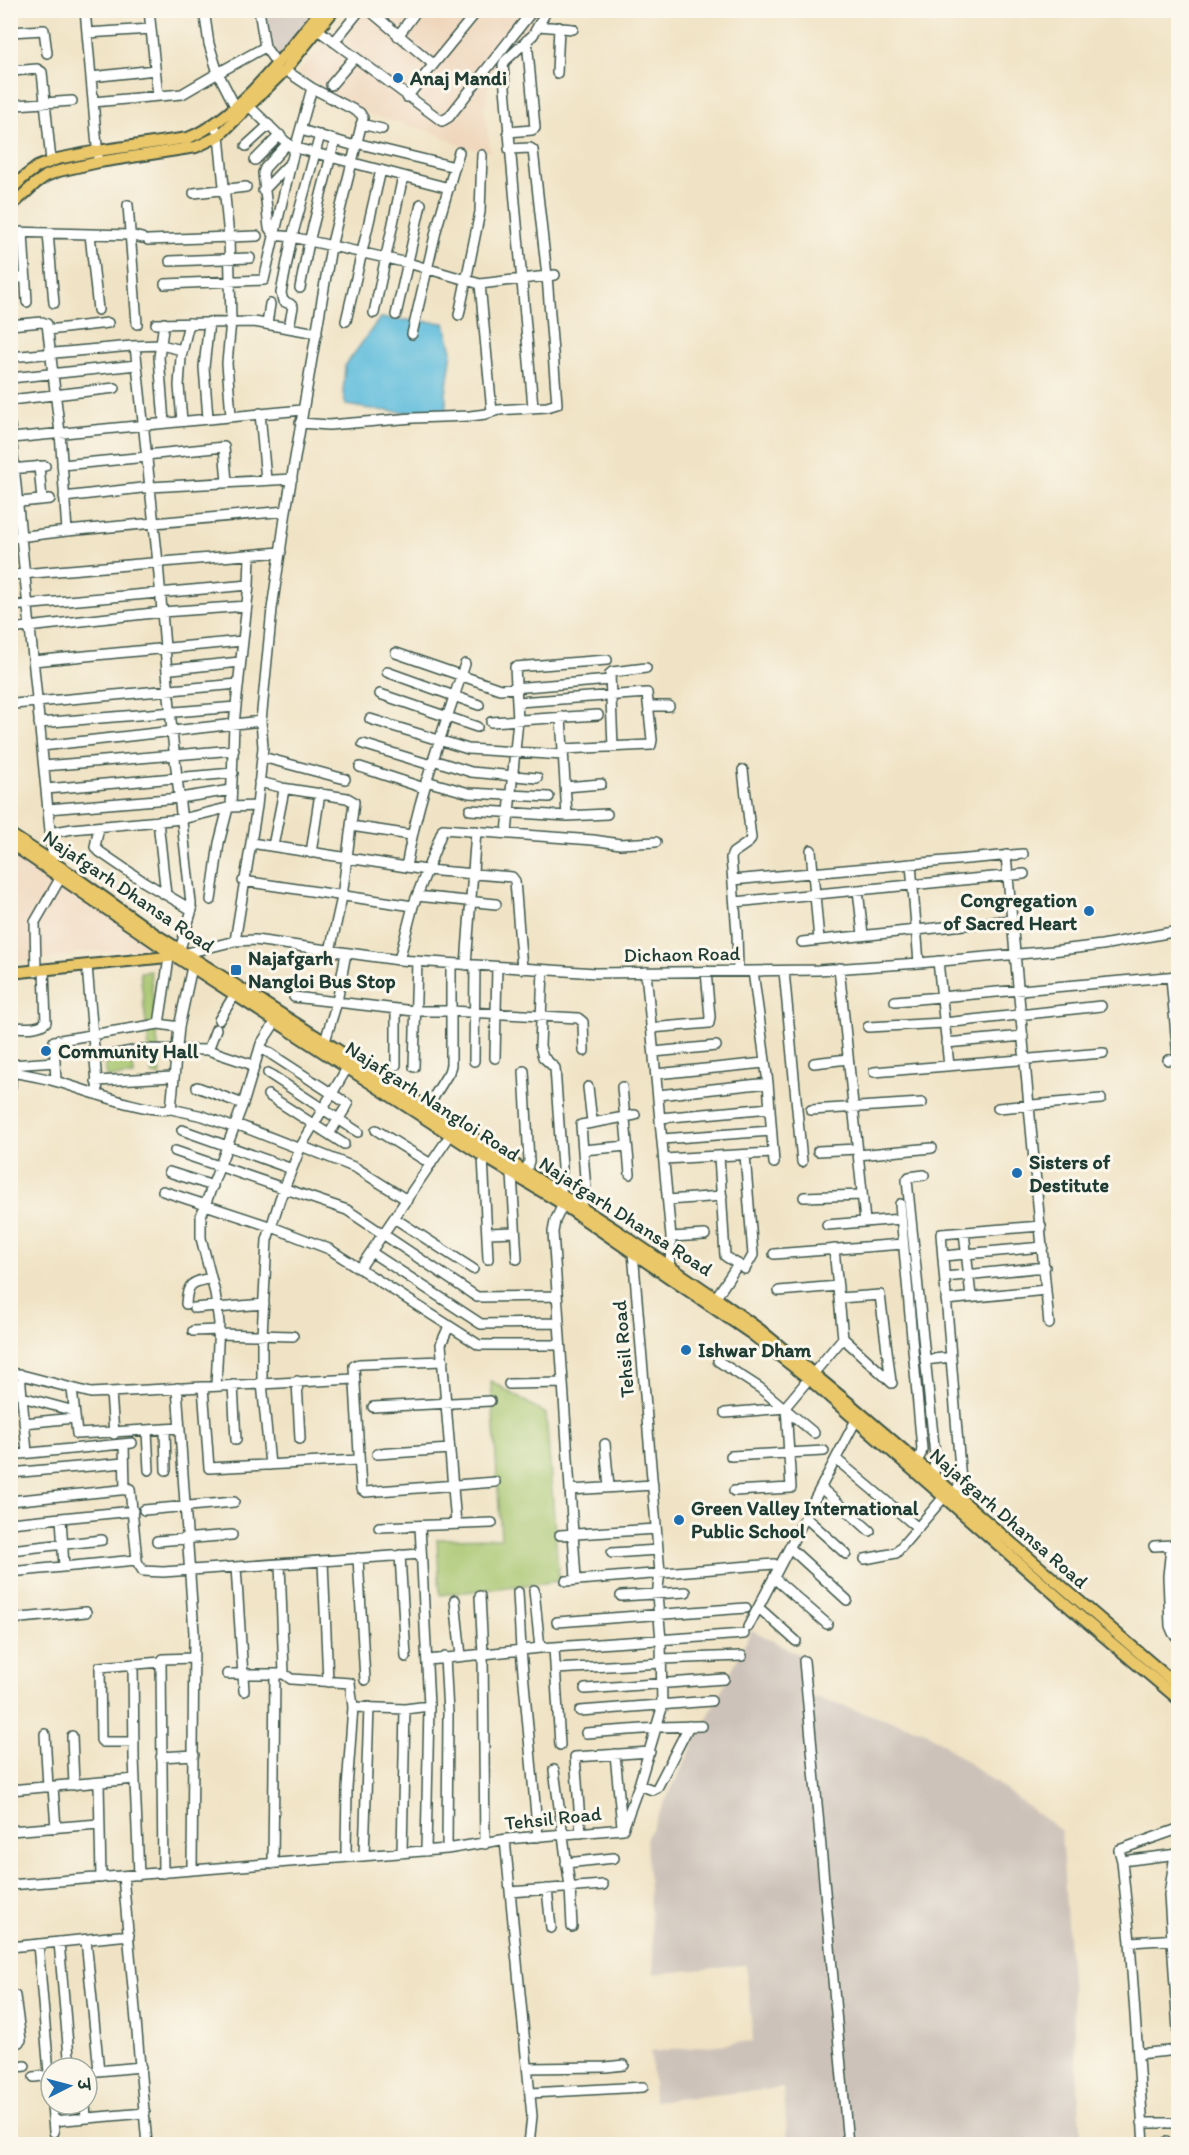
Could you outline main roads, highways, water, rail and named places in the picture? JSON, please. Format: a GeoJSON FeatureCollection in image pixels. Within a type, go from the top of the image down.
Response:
{"type":"FeatureCollection","features":[{"type":"Feature","properties":{"kind":"main road"},"geometry":{"type":"LineString","coordinates":[[314,28],[321,10]]}},
{"type":"Feature","properties":{"kind":"main road"},"geometry":{"type":"LineString","coordinates":[[10,191],[24,177],[51,161],[98,151],[188,138],[237,111],[250,107],[314,28],[334,10]]}},
{"type":"Feature","properties":{"kind":"main road"},"geometry":{"type":"LineString","coordinates":[[10,207],[46,176],[99,162],[196,147],[219,136],[237,111],[281,67]]}},
{"type":"Feature","properties":{"kind":"main road"},"geometry":{"type":"LineString","coordinates":[[11,838],[61,877],[178,954]]}},
{"type":"Feature","properties":{"kind":"main road","name":"Najafgarh Dhansa Road"},"geometry":{"type":"LineString","coordinates":[[11,838],[53,861],[155,934],[178,954],[325,1041],[350,1063],[427,1108],[453,1130],[526,1172],[563,1199],[580,1207],[670,1272]]}},
{"type":"Feature","properties":{"kind":"main road","name":"Dichaon Road"},"geometry":{"type":"LineString","coordinates":[[10,974],[178,954]]}},
{"type":"Feature","properties":{"kind":"main road","name":"Najafgarh Nangloi Road"},"geometry":{"type":"LineString","coordinates":[[178,954],[192,967],[276,1021],[350,1063],[453,1130],[483,1156],[512,1174],[563,1199],[633,1251],[670,1272],[713,1301],[753,1335],[811,1377],[855,1420],[927,1474],[944,1497],[1177,1691]]}},
{"type":"Feature","properties":{"kind":"main road","name":"Najafgarh Dhansa Road"},"geometry":{"type":"LineString","coordinates":[[811,1377],[916,1461],[927,1474],[955,1494],[1177,1691]]}},
{"type":"Feature","properties":{"kind":"water"},"geometry":{"type":"Polygon","coordinates":[[[380,318],[445,323],[452,351],[446,394],[446,415],[377,410],[346,405],[343,393],[345,366],[380,318]]]}},
{"type":"Feature","properties":{"kind":"place","name":"Anaj Mandi"},"geometry":{"type":"Point","coordinates":[398,78]}},
{"type":"Feature","properties":{"kind":"place","name":"Congregation of Sacred Heart"},"geometry":{"type":"Point","coordinates":[1089,911]}},
{"type":"Feature","properties":{"kind":"place","name":"Najafgarh Nangloi Bus Stop"},"geometry":{"type":"Point","coordinates":[236,970]}},
{"type":"Feature","properties":{"kind":"place","name":"Community Hall"},"geometry":{"type":"Point","coordinates":[46,1051]}},
{"type":"Feature","properties":{"kind":"place","name":"Sisters of Destitute"},"geometry":{"type":"Point","coordinates":[1017,1173]}},
{"type":"Feature","properties":{"kind":"place","name":"Ishwar Dham"},"geometry":{"type":"Point","coordinates":[686,1350]}},
{"type":"Feature","properties":{"kind":"place","name":"Green Valley International Public School"},"geometry":{"type":"Point","coordinates":[679,1520]}}]}
